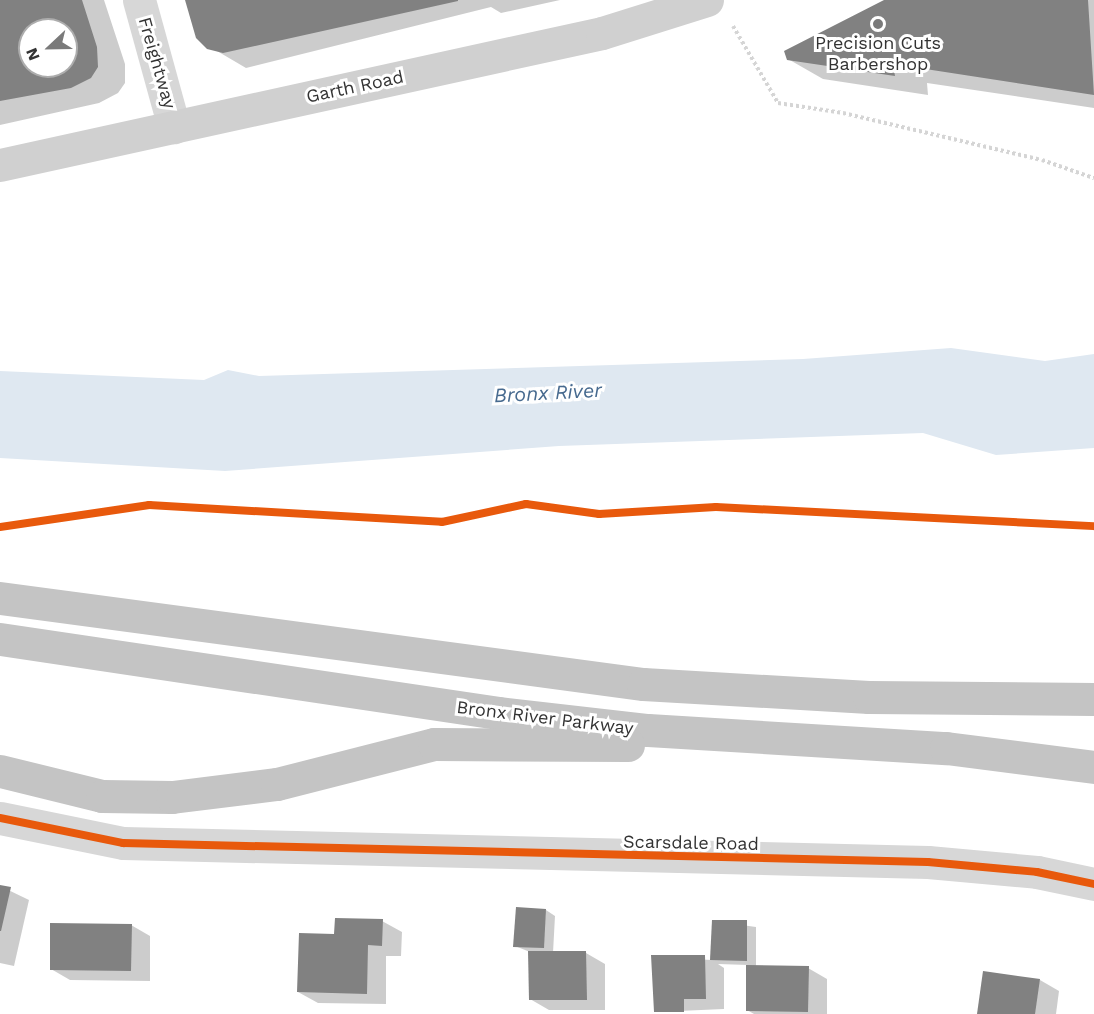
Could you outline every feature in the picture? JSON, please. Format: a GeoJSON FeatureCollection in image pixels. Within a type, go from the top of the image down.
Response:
{"type":"FeatureCollection","features":[{"type":"Feature","properties":{"kind":"highway"},"geometry":{"type":"LineString","coordinates":[[0,598],[643,684],[869,697],[1094,699]]}},
{"type":"Feature","properties":{"kind":"highway","name":"Bronx River Parkway"},"geometry":{"type":"LineString","coordinates":[[0,639],[498,713],[797,739],[946,748],[1094,767]]}},
{"type":"Feature","properties":{"kind":"highway"},"geometry":{"type":"LineString","coordinates":[[0,771],[91,794],[172,797],[277,784],[434,744],[552,747],[797,739]]}},
{"type":"Feature","properties":{"kind":"street","name":"Freightway"},"geometry":{"type":"LineString","coordinates":[[139,0],[174,127]]}},
{"type":"Feature","properties":{"kind":"street","name":"Garth Road"},"geometry":{"type":"LineString","coordinates":[[0,165],[602,33],[719,10]]}},
{"type":"Feature","properties":{"kind":"street","name":"Scarsdale Road"},"geometry":{"type":"LineString","coordinates":[[0,818],[123,843],[928,862],[1037,872],[1094,884]]}},
{"type":"Feature","properties":{"kind":"path"},"geometry":{"type":"LineString","coordinates":[[719,10],[778,103],[1007,151],[1094,178]]}},
{"type":"Feature","properties":{"kind":"water","name":"Bronx River"},"geometry":{"type":"Polygon","coordinates":[[[951,348],[1045,361],[1094,354],[1094,448],[996,455],[923,433],[559,446],[225,471],[0,458],[0,371],[204,380],[228,370],[259,376],[803,359],[951,348]]]}},
{"type":"Feature","properties":{"kind":"building"},"geometry":{"type":"Polygon","coordinates":[[[0,0],[82,0],[97,47],[98,67],[91,78],[71,88],[0,101],[0,0]]]}},
{"type":"Feature","properties":{"kind":"building"},"geometry":{"type":"Polygon","coordinates":[[[185,0],[458,1],[223,53],[207,49],[196,38],[185,0]]]}},
{"type":"Feature","properties":{"kind":"building"},"geometry":{"type":"Polygon","coordinates":[[[884,0],[1088,0],[1094,95],[893,64],[895,76],[787,60],[784,51],[884,0]]]}},
{"type":"Feature","properties":{"kind":"building"},"geometry":{"type":"Polygon","coordinates":[[[0,885],[11,887],[1,931],[0,931],[0,885]]]}},
{"type":"Feature","properties":{"kind":"building"},"geometry":{"type":"Polygon","coordinates":[[[516,907],[546,909],[544,948],[513,947],[516,907]]]}},
{"type":"Feature","properties":{"kind":"building"},"geometry":{"type":"Polygon","coordinates":[[[335,918],[383,919],[382,946],[368,945],[367,994],[297,992],[299,933],[334,934],[335,918]]]}},
{"type":"Feature","properties":{"kind":"building"},"geometry":{"type":"Polygon","coordinates":[[[712,920],[747,920],[747,961],[710,960],[712,920]]]}},
{"type":"Feature","properties":{"kind":"building"},"geometry":{"type":"Polygon","coordinates":[[[50,923],[132,924],[131,971],[50,970],[50,923]]]}},
{"type":"Feature","properties":{"kind":"building"},"geometry":{"type":"Polygon","coordinates":[[[528,951],[586,951],[587,1000],[529,1000],[528,951]]]}},
{"type":"Feature","properties":{"kind":"building"},"geometry":{"type":"Polygon","coordinates":[[[651,955],[705,955],[706,999],[684,999],[684,1012],[654,1012],[651,955]]]}},
{"type":"Feature","properties":{"kind":"building"},"geometry":{"type":"Polygon","coordinates":[[[746,965],[809,966],[808,1012],[746,1011],[746,965]]]}},
{"type":"Feature","properties":{"kind":"building"},"geometry":{"type":"Polygon","coordinates":[[[983,971],[1040,979],[1035,1014],[977,1014],[983,971]]]}},
{"type":"Feature","properties":{"kind":"cycle path"},"geometry":{"type":"LineString","coordinates":[[0,527],[149,505],[442,522],[526,504],[599,514],[716,507],[1094,526]]}},
{"type":"Feature","properties":{"kind":"cycle path"},"geometry":{"type":"LineString","coordinates":[[0,818],[123,843],[928,862],[1037,872],[1094,884]]}},
{"type":"Feature","properties":{"kind":"place","name":"Precision Cuts Barbershop"},"geometry":{"type":"Point","coordinates":[878,24]}}]}
